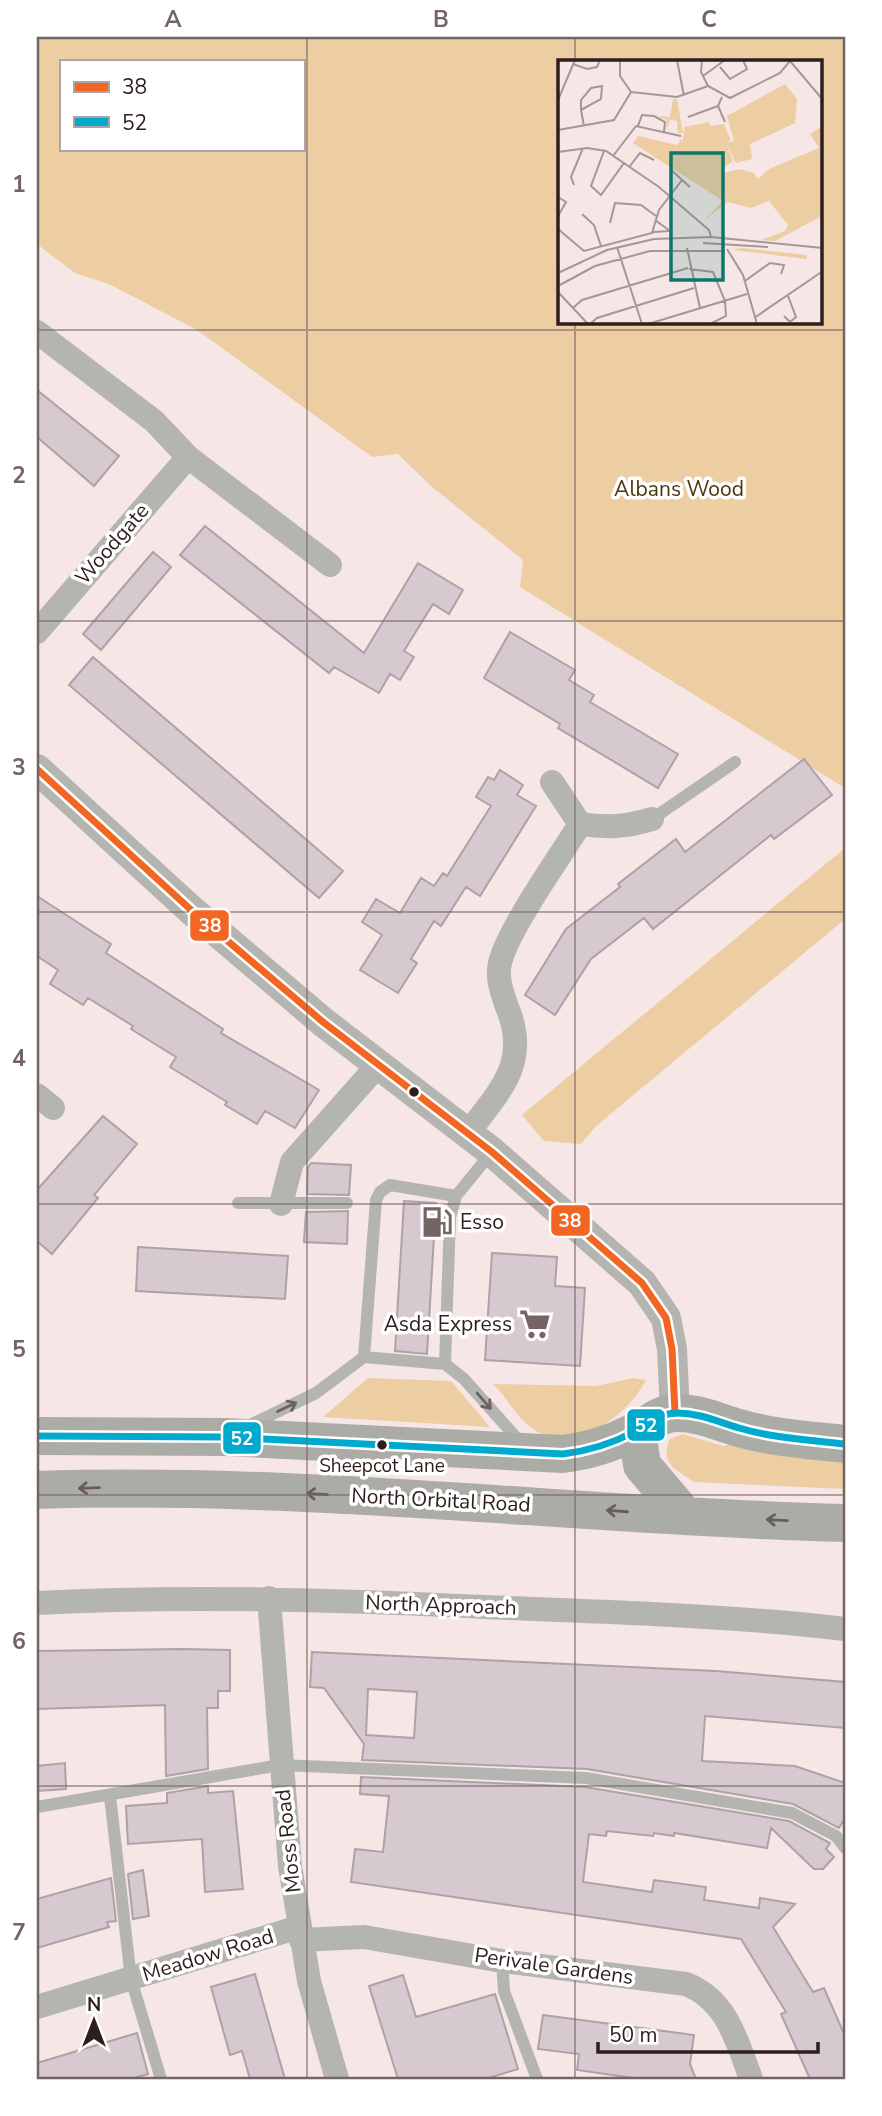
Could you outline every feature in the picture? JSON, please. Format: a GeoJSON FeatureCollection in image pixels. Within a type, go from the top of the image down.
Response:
{"type":"FeatureCollection","features":[{"type":"Feature","properties":{"kind":"highway"},"geometry":{"type":"LineString","coordinates":[[37,1436],[226,1437],[531,1454],[586,1451],[637,1431],[653,1419],[675,1413],[707,1416],[739,1428],[785,1437],[845,1444]]}},
{"type":"Feature","properties":{"kind":"highway"},"geometry":{"type":"LineString","coordinates":[[637,1431],[642,1465],[685,1516]]}},
{"type":"Feature","properties":{"kind":"highway","name":"North Orbital Road"},"geometry":{"type":"LineString","coordinates":[[37,1490],[101,1488],[274,1492],[845,1523]]}},
{"type":"Feature","properties":{"kind":"street"},"geometry":{"type":"LineString","coordinates":[[37,331],[154,421],[188,457],[330,565]]}},
{"type":"Feature","properties":{"kind":"street","name":"Woodgate"},"geometry":{"type":"LineString","coordinates":[[37,632],[188,457]]}},
{"type":"Feature","properties":{"kind":"street"},"geometry":{"type":"LineString","coordinates":[[37,769],[190,909],[323,1022],[492,1152],[642,1283],[666,1318],[672,1349],[675,1413]]}},
{"type":"Feature","properties":{"kind":"street"},"geometry":{"type":"LineString","coordinates":[[552,782],[580,824]]}},
{"type":"Feature","properties":{"kind":"street"},"geometry":{"type":"LineString","coordinates":[[580,824],[615,827],[652,819]]}},
{"type":"Feature","properties":{"kind":"street"},"geometry":{"type":"LineString","coordinates":[[468,1133],[509,1076],[515,1059],[514,1027],[499,979],[503,953],[580,824]]}},
{"type":"Feature","properties":{"kind":"street"},"geometry":{"type":"LineString","coordinates":[[281,1204],[292,1162],[379,1064]]}},
{"type":"Feature","properties":{"kind":"street","name":"North Approach"},"geometry":{"type":"LineString","coordinates":[[37,1603],[151,1597],[269,1598],[554,1610],[845,1629]]}},
{"type":"Feature","properties":{"kind":"street","name":"Moss Road"},"geometry":{"type":"LineString","coordinates":[[269,1598],[280,1765],[300,1934],[337,2079]]}},
{"type":"Feature","properties":{"kind":"street","name":"Perivale Gardens"},"geometry":{"type":"LineString","coordinates":[[300,1934],[364,1937],[502,1961],[686,1984],[700,1990],[723,2012],[751,2079]]}},
{"type":"Feature","properties":{"kind":"street","name":"Meadow Road"},"geometry":{"type":"LineString","coordinates":[[37,2007],[300,1934]]}},
{"type":"Feature","properties":{"kind":"lane"},"geometry":{"type":"LineString","coordinates":[[652,819],[734,761]]}},
{"type":"Feature","properties":{"kind":"lane"},"geometry":{"type":"LineString","coordinates":[[445,1364],[450,1217],[456,1196],[492,1152]]}},
{"type":"Feature","properties":{"kind":"lane"},"geometry":{"type":"LineString","coordinates":[[364,1357],[376,1200],[380,1192],[390,1185],[456,1196]]}},
{"type":"Feature","properties":{"kind":"lane"},"geometry":{"type":"LineString","coordinates":[[238,1203],[348,1203]]}},
{"type":"Feature","properties":{"kind":"lane"},"geometry":{"type":"LineString","coordinates":[[226,1437],[316,1393],[364,1357],[445,1364],[464,1379],[531,1454]]}},
{"type":"Feature","properties":{"kind":"lane"},"geometry":{"type":"LineString","coordinates":[[37,1807],[280,1765],[586,1778],[792,1813],[836,1836],[845,1848]]}},
{"type":"Feature","properties":{"kind":"lane"},"geometry":{"type":"LineString","coordinates":[[110,1796],[131,1979],[161,2079]]}},
{"type":"Feature","properties":{"kind":"lane"},"geometry":{"type":"LineString","coordinates":[[502,1961],[504,1991],[537,2079]]}},
{"type":"Feature","properties":{"kind":"green space","name":"Albans Wood"},"geometry":{"type":"Polygon","coordinates":[[[37,37],[845,37],[845,788],[520,587],[523,560],[431,486],[398,454],[372,457],[197,330],[109,284],[75,273],[37,244],[37,37]]]}},
{"type":"Feature","properties":{"kind":"green space"},"geometry":{"type":"Polygon","coordinates":[[[845,848],[845,919],[596,1126],[581,1144],[544,1141],[522,1115],[845,848]]]}},
{"type":"Feature","properties":{"kind":"green space"},"geometry":{"type":"Polygon","coordinates":[[[368,1378],[451,1381],[490,1427],[323,1417],[368,1378]]]}},
{"type":"Feature","properties":{"kind":"green space"},"geometry":{"type":"Polygon","coordinates":[[[633,1378],[646,1380],[626,1407],[598,1428],[566,1438],[549,1436],[533,1429],[522,1420],[493,1384],[596,1386],[633,1378]]]}},
{"type":"Feature","properties":{"kind":"green space"},"geometry":{"type":"Polygon","coordinates":[[[683,1434],[723,1446],[733,1444],[845,1459],[845,1489],[694,1482],[668,1461],[667,1448],[670,1439],[683,1434]]]}},
{"type":"Feature","properties":{"kind":"building"},"geometry":{"type":"Polygon","coordinates":[[[37,390],[119,456],[94,486],[37,437],[37,390]]]}},
{"type":"Feature","properties":{"kind":"building"},"geometry":{"type":"Polygon","coordinates":[[[205,526],[364,653],[418,563],[463,590],[449,614],[433,604],[404,651],[414,657],[400,680],[390,674],[379,693],[334,667],[329,673],[180,555],[205,526]]]}},
{"type":"Feature","properties":{"kind":"building"},"geometry":{"type":"Polygon","coordinates":[[[153,552],[171,567],[101,650],[83,634],[153,552]]]}},
{"type":"Feature","properties":{"kind":"building"},"geometry":{"type":"Polygon","coordinates":[[[510,632],[575,670],[569,680],[594,695],[590,702],[678,754],[658,788],[558,728],[560,724],[484,678],[510,632]]]}},
{"type":"Feature","properties":{"kind":"building"},"geometry":{"type":"Polygon","coordinates":[[[93,657],[343,871],[319,898],[69,685],[93,657]]]}},
{"type":"Feature","properties":{"kind":"building"},"geometry":{"type":"Polygon","coordinates":[[[804,759],[832,795],[774,839],[771,835],[653,929],[644,918],[591,959],[555,1015],[525,995],[566,929],[620,887],[618,884],[676,839],[685,852],[804,759]]]}},
{"type":"Feature","properties":{"kind":"building"},"geometry":{"type":"Polygon","coordinates":[[[500,770],[523,785],[517,795],[536,806],[480,896],[466,887],[441,926],[434,921],[411,959],[417,963],[398,993],[360,970],[382,935],[362,922],[376,899],[400,913],[421,878],[434,886],[443,873],[447,876],[491,806],[476,797],[488,777],[494,780],[500,770]]]}},
{"type":"Feature","properties":{"kind":"building"},"geometry":{"type":"Polygon","coordinates":[[[37,896],[111,944],[106,953],[223,1029],[221,1033],[319,1090],[295,1128],[265,1111],[257,1124],[170,1067],[176,1057],[131,1029],[133,1026],[88,998],[83,1005],[50,984],[58,970],[37,956],[37,896]]]}},
{"type":"Feature","properties":{"kind":"building"},"geometry":{"type":"Polygon","coordinates":[[[103,1116],[137,1144],[94,1195],[98,1198],[52,1254],[37,1241],[37,1190],[103,1116]]]}},
{"type":"Feature","properties":{"kind":"building"},"geometry":{"type":"Polygon","coordinates":[[[311,1163],[351,1165],[349,1195],[307,1194],[308,1167],[311,1163]]]}},
{"type":"Feature","properties":{"kind":"building"},"geometry":{"type":"Polygon","coordinates":[[[404,1201],[436,1203],[427,1354],[395,1351],[404,1201]]]}},
{"type":"Feature","properties":{"kind":"building"},"geometry":{"type":"Polygon","coordinates":[[[348,1211],[347,1244],[304,1242],[306,1212],[348,1211]]]}},
{"type":"Feature","properties":{"kind":"building"},"geometry":{"type":"Polygon","coordinates":[[[138,1247],[288,1256],[285,1299],[136,1291],[138,1247]]]}},
{"type":"Feature","properties":{"kind":"building","name":"Asda Express"},"geometry":{"type":"Polygon","coordinates":[[[492,1253],[557,1257],[555,1286],[585,1288],[580,1366],[485,1360],[492,1253]]]}},
{"type":"Feature","properties":{"kind":"building"},"geometry":{"type":"Polygon","coordinates":[[[230,1650],[230,1691],[218,1691],[218,1708],[207,1708],[208,1769],[166,1776],[165,1705],[37,1709],[37,1651],[230,1650]]]}},
{"type":"Feature","properties":{"kind":"building"},"geometry":{"type":"Polygon","coordinates":[[[312,1652],[716,1671],[845,1682],[845,1728],[705,1716],[702,1761],[795,1766],[845,1783],[845,1818],[839,1828],[793,1804],[587,1769],[362,1760],[364,1744],[324,1688],[310,1687],[312,1652]],[[368,1689],[366,1735],[414,1738],[417,1692],[368,1689]]]}},
{"type":"Feature","properties":{"kind":"building"},"geometry":{"type":"Polygon","coordinates":[[[65,1763],[66,1789],[37,1791],[37,1766],[65,1763]]]}},
{"type":"Feature","properties":{"kind":"building"},"geometry":{"type":"Polygon","coordinates":[[[361,1777],[585,1787],[789,1821],[830,1843],[826,1849],[834,1857],[823,1869],[814,1869],[771,1828],[767,1848],[674,1833],[674,1836],[654,1833],[653,1836],[607,1831],[606,1836],[589,1834],[583,1882],[652,1892],[654,1880],[706,1887],[704,1900],[759,1908],[760,1898],[795,1904],[773,1927],[813,1992],[824,1988],[845,2036],[845,2079],[810,2079],[781,2014],[786,2012],[741,1939],[351,1882],[355,1849],[383,1852],[389,1796],[360,1794],[361,1777]]]}},
{"type":"Feature","properties":{"kind":"building"},"geometry":{"type":"Polygon","coordinates":[[[208,1786],[208,1793],[233,1791],[243,1889],[205,1892],[202,1839],[128,1844],[126,1806],[167,1803],[167,1793],[208,1786]]]}},
{"type":"Feature","properties":{"kind":"building"},"geometry":{"type":"Polygon","coordinates":[[[143,1870],[149,1916],[133,1919],[128,1874],[143,1870]]]}},
{"type":"Feature","properties":{"kind":"building"},"geometry":{"type":"Polygon","coordinates":[[[111,1878],[116,1921],[107,1922],[109,1927],[37,1948],[37,1899],[111,1878]]]}},
{"type":"Feature","properties":{"kind":"building"},"geometry":{"type":"Polygon","coordinates":[[[255,1974],[285,2079],[250,2079],[242,2051],[230,2055],[211,1987],[255,1974]]]}},
{"type":"Feature","properties":{"kind":"building"},"geometry":{"type":"Polygon","coordinates":[[[403,1975],[416,2017],[495,1994],[518,2069],[485,2079],[398,2079],[369,1986],[403,1975]]]}},
{"type":"Feature","properties":{"kind":"building"},"geometry":{"type":"Polygon","coordinates":[[[543,2015],[694,2035],[690,2064],[696,2079],[640,2079],[577,2070],[579,2054],[538,2049],[543,2015]]]}},
{"type":"Feature","properties":{"kind":"building"},"geometry":{"type":"Polygon","coordinates":[[[137,2033],[148,2074],[130,2079],[37,2079],[37,2063],[137,2033]]]}},
{"type":"Feature","properties":{"kind":"transit line","name":"38"},"geometry":{"type":"LineString","coordinates":[[37,769],[190,909],[323,1022],[492,1152],[642,1283],[666,1318],[672,1349],[675,1413]]}},
{"type":"Feature","properties":{"kind":"transit line","name":"52"},"geometry":{"type":"LineString","coordinates":[[37,1436],[226,1437],[563,1454],[608,1443],[659,1417],[685,1413],[765,1434],[845,1444]]}},
{"type":"Feature","properties":{"kind":"place","name":"Esso"},"geometry":{"type":"Point","coordinates":[437,1222]}},
{"type":"Feature","properties":{"kind":"place","name":"Asda Express"},"geometry":{"type":"Point","coordinates":[535,1324]}},
{"type":"Feature","properties":{"kind":"place","name":"Sheepcot Lane"},"geometry":{"type":"Point","coordinates":[382,1445]}}]}
